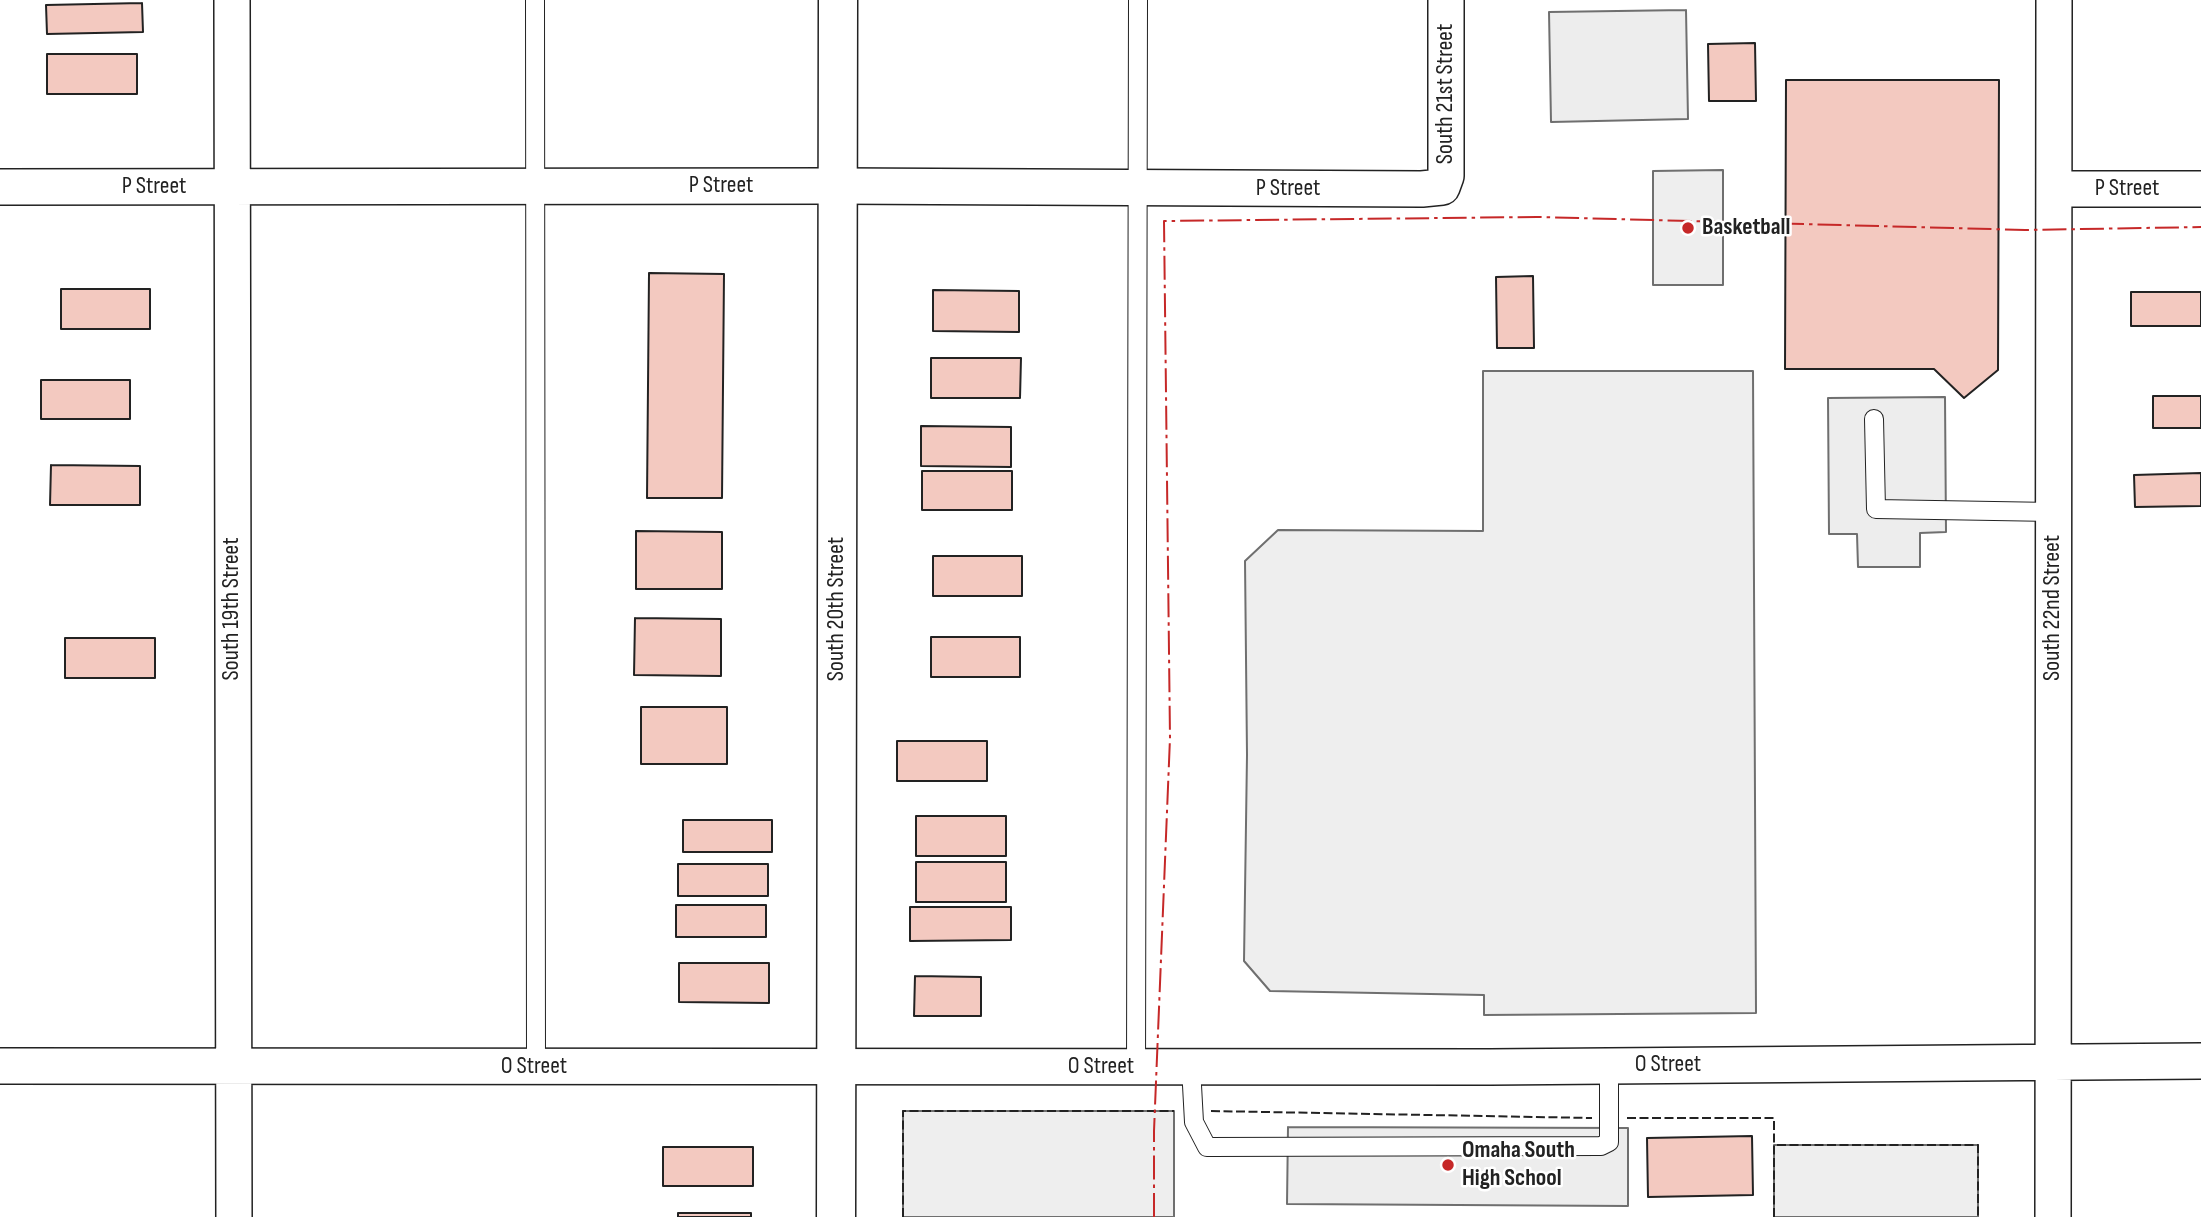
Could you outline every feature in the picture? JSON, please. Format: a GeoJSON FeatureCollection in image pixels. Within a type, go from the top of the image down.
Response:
{"type":"FeatureCollection","features":[{"type":"Feature","properties":{"kind":"street","name":"South 19th Street"},"geometry":{"type":"LineString","coordinates":[[232,0],[234,1217]]}},
{"type":"Feature","properties":{"kind":"street","name":"South 20th Street"},"geometry":{"type":"LineString","coordinates":[[836,1217],[838,0]]}},
{"type":"Feature","properties":{"kind":"street","name":"South 21st Street"},"geometry":{"type":"LineString","coordinates":[[1442,187],[1446,176],[1446,0]]}},
{"type":"Feature","properties":{"kind":"street","name":"South 22nd Street"},"geometry":{"type":"LineString","coordinates":[[2053,1217],[2054,0]]}},
{"type":"Feature","properties":{"kind":"street","name":"P Street"},"geometry":{"type":"LineString","coordinates":[[0,187],[1442,187]]}},
{"type":"Feature","properties":{"kind":"street","name":"P Street"},"geometry":{"type":"LineString","coordinates":[[2054,189],[2201,189]]}},
{"type":"Feature","properties":{"kind":"street","name":"O Street"},"geometry":{"type":"LineString","coordinates":[[0,1066],[836,1068],[2201,1061]]}},
{"type":"Feature","properties":{"kind":"lane"},"geometry":{"type":"LineString","coordinates":[[535,0],[536,1067]]}},
{"type":"Feature","properties":{"kind":"lane"},"geometry":{"type":"LineString","coordinates":[[1136,1067],[1138,0]]}},
{"type":"Feature","properties":{"kind":"lane"},"geometry":{"type":"LineString","coordinates":[[1874,419],[1876,509],[2053,512]]}},
{"type":"Feature","properties":{"kind":"lane"},"geometry":{"type":"LineString","coordinates":[[1191,1067],[1194,1122],[1207,1147],[1601,1146],[1609,1142],[1609,1065]]}},
{"type":"Feature","properties":{"kind":"shaded area"},"geometry":{"type":"Polygon","coordinates":[[[1686,10],[1688,119],[1551,122],[1549,12],[1686,10]]]}},
{"type":"Feature","properties":{"kind":"shaded area","name":"Basketball"},"geometry":{"type":"Polygon","coordinates":[[[1723,170],[1723,285],[1653,285],[1653,171],[1723,170]]]}},
{"type":"Feature","properties":{"kind":"shaded area"},"geometry":{"type":"Polygon","coordinates":[[[1483,371],[1753,371],[1756,1013],[1484,1015],[1484,995],[1270,991],[1244,961],[1247,755],[1245,561],[1278,530],[1483,531],[1483,371]]]}},
{"type":"Feature","properties":{"kind":"shaded area"},"geometry":{"type":"Polygon","coordinates":[[[1945,397],[1946,532],[1920,533],[1920,567],[1858,567],[1857,534],[1829,534],[1828,398],[1945,397]]]}},
{"type":"Feature","properties":{"kind":"shaded area"},"geometry":{"type":"Polygon","coordinates":[[[903,1111],[1174,1111],[1174,1217],[903,1217],[903,1111]]]}},
{"type":"Feature","properties":{"kind":"shaded area"},"geometry":{"type":"Polygon","coordinates":[[[1288,1127],[1628,1128],[1628,1206],[1287,1204],[1288,1127]]]}},
{"type":"Feature","properties":{"kind":"shaded area"},"geometry":{"type":"Polygon","coordinates":[[[1774,1145],[1978,1145],[1978,1217],[1774,1217],[1774,1145]]]}},
{"type":"Feature","properties":{"kind":"building"},"geometry":{"type":"Polygon","coordinates":[[[142,3],[143,32],[47,34],[46,5],[142,3]]]}},
{"type":"Feature","properties":{"kind":"building"},"geometry":{"type":"Polygon","coordinates":[[[1755,43],[1756,101],[1709,101],[1708,44],[1755,43]]]}},
{"type":"Feature","properties":{"kind":"building"},"geometry":{"type":"Polygon","coordinates":[[[47,54],[137,54],[137,94],[47,94],[47,54]]]}},
{"type":"Feature","properties":{"kind":"building"},"geometry":{"type":"Polygon","coordinates":[[[1786,80],[1999,80],[1998,370],[1964,398],[1934,369],[1785,369],[1786,80]]]}},
{"type":"Feature","properties":{"kind":"building"},"geometry":{"type":"Polygon","coordinates":[[[649,273],[724,274],[722,498],[647,498],[649,273]]]}},
{"type":"Feature","properties":{"kind":"building"},"geometry":{"type":"Polygon","coordinates":[[[1533,276],[1534,348],[1497,348],[1496,277],[1533,276]]]}},
{"type":"Feature","properties":{"kind":"building"},"geometry":{"type":"Polygon","coordinates":[[[61,289],[150,289],[150,329],[61,329],[61,289]]]}},
{"type":"Feature","properties":{"kind":"building"},"geometry":{"type":"Polygon","coordinates":[[[933,290],[1019,291],[1019,332],[933,331],[933,290]]]}},
{"type":"Feature","properties":{"kind":"building"},"geometry":{"type":"Polygon","coordinates":[[[2131,292],[2201,292],[2201,326],[2131,326],[2131,292]]]}},
{"type":"Feature","properties":{"kind":"building"},"geometry":{"type":"Polygon","coordinates":[[[931,358],[1021,358],[1020,398],[931,398],[931,358]]]}},
{"type":"Feature","properties":{"kind":"building"},"geometry":{"type":"Polygon","coordinates":[[[41,380],[130,380],[130,419],[41,419],[41,380]]]}},
{"type":"Feature","properties":{"kind":"building"},"geometry":{"type":"Polygon","coordinates":[[[2153,396],[2201,396],[2201,428],[2153,428],[2153,396]]]}},
{"type":"Feature","properties":{"kind":"building"},"geometry":{"type":"Polygon","coordinates":[[[921,426],[1011,427],[1011,467],[921,466],[921,426]]]}},
{"type":"Feature","properties":{"kind":"building"},"geometry":{"type":"Polygon","coordinates":[[[51,465],[140,466],[140,505],[50,505],[51,465]]]}},
{"type":"Feature","properties":{"kind":"building"},"geometry":{"type":"Polygon","coordinates":[[[922,471],[1012,471],[1012,510],[922,510],[922,471]]]}},
{"type":"Feature","properties":{"kind":"building"},"geometry":{"type":"Polygon","coordinates":[[[2201,473],[2201,506],[2135,507],[2134,475],[2201,473]]]}},
{"type":"Feature","properties":{"kind":"building"},"geometry":{"type":"Polygon","coordinates":[[[636,531],[722,532],[722,589],[636,589],[636,531]]]}},
{"type":"Feature","properties":{"kind":"building"},"geometry":{"type":"Polygon","coordinates":[[[933,556],[1022,556],[1022,596],[933,596],[933,556]]]}},
{"type":"Feature","properties":{"kind":"building"},"geometry":{"type":"Polygon","coordinates":[[[635,618],[721,619],[721,676],[634,675],[635,618]]]}},
{"type":"Feature","properties":{"kind":"building"},"geometry":{"type":"Polygon","coordinates":[[[931,637],[1020,637],[1020,677],[931,677],[931,637]]]}},
{"type":"Feature","properties":{"kind":"building"},"geometry":{"type":"Polygon","coordinates":[[[65,638],[155,638],[155,678],[65,678],[65,638]]]}},
{"type":"Feature","properties":{"kind":"building"},"geometry":{"type":"Polygon","coordinates":[[[641,707],[727,707],[727,764],[641,764],[641,707]]]}},
{"type":"Feature","properties":{"kind":"building"},"geometry":{"type":"Polygon","coordinates":[[[897,741],[987,741],[987,781],[897,781],[897,741]]]}},
{"type":"Feature","properties":{"kind":"building"},"geometry":{"type":"Polygon","coordinates":[[[916,816],[1006,816],[1006,856],[916,856],[916,816]]]}},
{"type":"Feature","properties":{"kind":"building"},"geometry":{"type":"Polygon","coordinates":[[[683,820],[772,820],[772,852],[683,852],[683,820]]]}},
{"type":"Feature","properties":{"kind":"building"},"geometry":{"type":"Polygon","coordinates":[[[916,862],[1006,862],[1006,902],[916,902],[916,862]]]}},
{"type":"Feature","properties":{"kind":"building"},"geometry":{"type":"Polygon","coordinates":[[[678,864],[768,864],[768,896],[678,896],[678,864]]]}},
{"type":"Feature","properties":{"kind":"building"},"geometry":{"type":"Polygon","coordinates":[[[676,905],[766,905],[766,937],[676,937],[676,905]]]}},
{"type":"Feature","properties":{"kind":"building"},"geometry":{"type":"Polygon","coordinates":[[[910,907],[1011,907],[1011,940],[910,941],[910,907]]]}},
{"type":"Feature","properties":{"kind":"building"},"geometry":{"type":"Polygon","coordinates":[[[679,963],[769,963],[769,1003],[679,1002],[679,963]]]}},
{"type":"Feature","properties":{"kind":"building"},"geometry":{"type":"Polygon","coordinates":[[[915,976],[981,977],[981,1016],[914,1016],[915,976]]]}},
{"type":"Feature","properties":{"kind":"building"},"geometry":{"type":"Polygon","coordinates":[[[1752,1136],[1753,1195],[1648,1197],[1647,1138],[1752,1136]]]}},
{"type":"Feature","properties":{"kind":"building"},"geometry":{"type":"Polygon","coordinates":[[[663,1147],[753,1147],[753,1186],[663,1186],[663,1147]]]}},
{"type":"Feature","properties":{"kind":"building"},"geometry":{"type":"Polygon","coordinates":[[[678,1213],[751,1213],[751,1217],[678,1217],[678,1213]]]}},
{"type":"Feature","properties":{"kind":"fence"},"geometry":{"type":"LineString","coordinates":[[903,1217],[903,1111],[1174,1111]]}},
{"type":"Feature","properties":{"kind":"fence"},"geometry":{"type":"LineString","coordinates":[[1211,1111],[1592,1118]]}},
{"type":"Feature","properties":{"kind":"fence"},"geometry":{"type":"LineString","coordinates":[[1627,1118],[1774,1118],[1774,1145]]}},
{"type":"Feature","properties":{"kind":"fence"},"geometry":{"type":"LineString","coordinates":[[1774,1217],[1774,1145],[1978,1145],[1978,1217]]}},
{"type":"Feature","properties":{"kind":"power"},"geometry":{"type":"LineString","coordinates":[[1154,1217],[1154,1131],[1170,738],[1164,221],[1537,217],[2025,230],[2201,227]]}},
{"type":"Feature","properties":{"kind":"place","name":"Basketball"},"geometry":{"type":"Point","coordinates":[1688,228]}},
{"type":"Feature","properties":{"kind":"place","name":"Omaha South High School"},"geometry":{"type":"Point","coordinates":[1448,1165]}}]}
